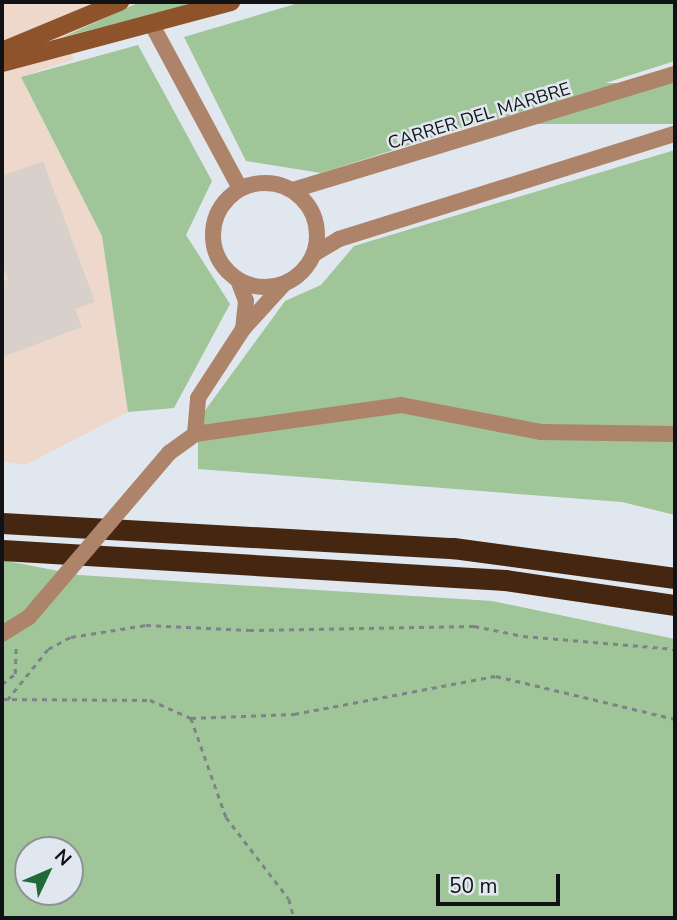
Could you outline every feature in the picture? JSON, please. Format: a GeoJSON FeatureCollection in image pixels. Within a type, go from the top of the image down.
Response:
{"type":"FeatureCollection","features":[{"type":"Feature","properties":{"kind":"highway"},"geometry":{"type":"LineString","coordinates":[[2,523],[453,548],[675,578]]}},
{"type":"Feature","properties":{"kind":"highway"},"geometry":{"type":"LineString","coordinates":[[2,550],[505,580],[675,605]]}},
{"type":"Feature","properties":{"kind":"street"},"geometry":{"type":"LineString","coordinates":[[2,51],[120,2]]}},
{"type":"Feature","properties":{"kind":"street"},"geometry":{"type":"LineString","coordinates":[[2,63],[230,2]]}},
{"type":"Feature","properties":{"kind":"street"},"geometry":{"type":"LineString","coordinates":[[151,23],[240,188]]}},
{"type":"Feature","properties":{"kind":"street","name":"CARRER DEL MARBRE"},"geometry":{"type":"LineString","coordinates":[[293,190],[675,74]]}},
{"type":"Feature","properties":{"kind":"street"},"geometry":{"type":"LineString","coordinates":[[195,434],[198,398],[243,329],[314,254],[339,239],[675,134]]}},
{"type":"Feature","properties":{"kind":"street"},"geometry":{"type":"LineString","coordinates":[[243,329],[246,301],[238,280],[222,264],[214,233],[223,202],[240,188],[276,183],[293,190],[315,218],[314,254]]}},
{"type":"Feature","properties":{"kind":"street"},"geometry":{"type":"LineString","coordinates":[[238,280],[260,287],[284,284]]}},
{"type":"Feature","properties":{"kind":"street"},"geometry":{"type":"LineString","coordinates":[[8,631],[29,617],[169,453],[195,434],[401,405],[541,432],[675,434]]}},
{"type":"Feature","properties":{"kind":"path"},"geometry":{"type":"LineString","coordinates":[[7,700],[48,649],[83,634],[146,625],[249,630],[474,626],[675,649]]}},
{"type":"Feature","properties":{"kind":"path"},"geometry":{"type":"LineString","coordinates":[[2,684],[15,674],[8,631]]}},
{"type":"Feature","properties":{"kind":"path"},"geometry":{"type":"LineString","coordinates":[[2,699],[150,700],[191,718],[294,714],[496,676],[675,719]]}},
{"type":"Feature","properties":{"kind":"path"},"geometry":{"type":"LineString","coordinates":[[191,718],[226,817],[289,899],[294,918]]}},
{"type":"Feature","properties":{"kind":"shaded area"},"geometry":{"type":"Polygon","coordinates":[[[2,2],[140,2],[63,37],[74,59],[21,77],[102,236],[128,412],[25,465],[2,461],[2,2]]]}},
{"type":"Feature","properties":{"kind":"green space"},"geometry":{"type":"Polygon","coordinates":[[[140,2],[200,2],[63,37],[140,2]]]}},
{"type":"Feature","properties":{"kind":"green space"},"geometry":{"type":"Polygon","coordinates":[[[302,2],[675,2],[675,61],[321,173],[246,161],[184,37],[302,2]]]}},
{"type":"Feature","properties":{"kind":"green space"},"geometry":{"type":"Polygon","coordinates":[[[138,45],[212,181],[186,235],[230,304],[174,408],[128,412],[102,236],[21,77],[138,45]]]}},
{"type":"Feature","properties":{"kind":"green space"},"geometry":{"type":"Polygon","coordinates":[[[314,83],[675,83],[675,124],[314,124],[314,83]]]}},
{"type":"Feature","properties":{"kind":"green space"},"geometry":{"type":"Polygon","coordinates":[[[675,150],[675,515],[622,502],[198,469],[198,420],[285,301],[321,285],[354,246],[675,150]]]}},
{"type":"Feature","properties":{"kind":"green space"},"geometry":{"type":"Polygon","coordinates":[[[2,560],[79,575],[492,601],[675,639],[675,918],[2,918],[2,560]]]}},
{"type":"Feature","properties":{"kind":"building"},"geometry":{"type":"Polygon","coordinates":[[[43,161],[95,302],[75,309],[82,327],[2,357],[2,282],[8,280],[2,263],[2,176],[43,161]]]}}]}
